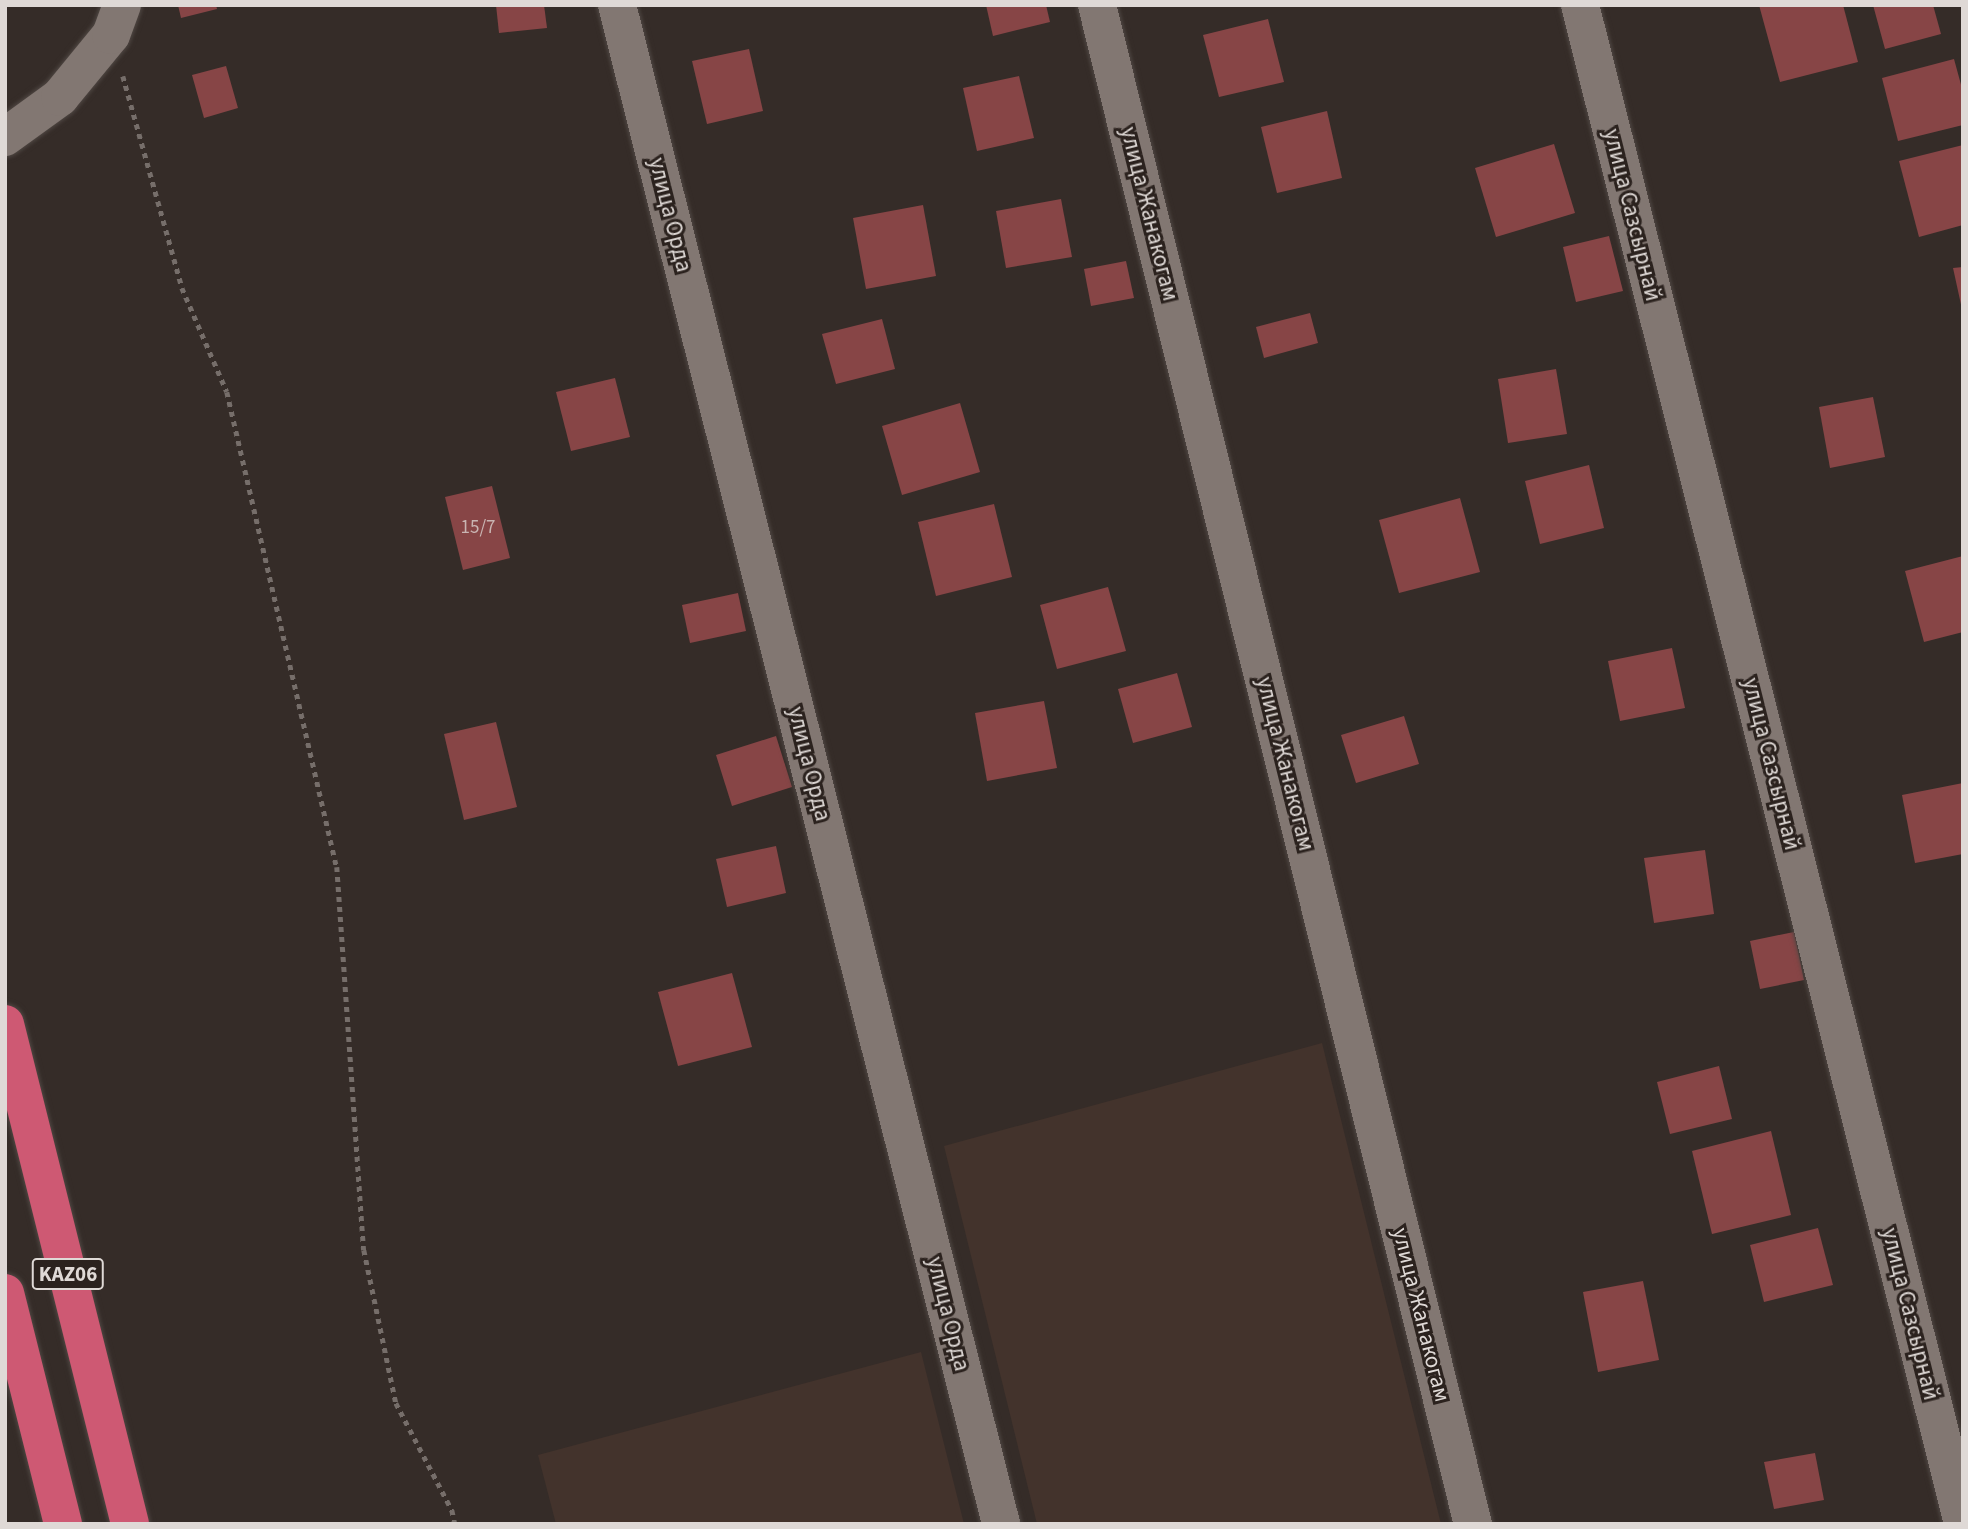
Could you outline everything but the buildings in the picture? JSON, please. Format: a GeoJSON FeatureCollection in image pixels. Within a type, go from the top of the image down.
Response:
{"type":"FeatureCollection","features":[{"type":"Feature","properties":{"kind":"highway","name":"KАZ06"},"geometry":{"type":"LineString","coordinates":[[5,1024],[130,1524]]}},
{"type":"Feature","properties":{"kind":"highway","name":"KАZ06"},"geometry":{"type":"LineString","coordinates":[[5,1293],[62,1524]]}},
{"type":"Feature","properties":{"kind":"street","name":"улица Орда"},"geometry":{"type":"LineString","coordinates":[[617,5],[1001,1524]]}},
{"type":"Feature","properties":{"kind":"street","name":"улица Жанакогам"},"geometry":{"type":"LineString","coordinates":[[1097,5],[1473,1524]]}},
{"type":"Feature","properties":{"kind":"street","name":"улица Сазсырнай"},"geometry":{"type":"LineString","coordinates":[[1580,5],[1963,1523]]}},
{"type":"Feature","properties":{"kind":"street"},"geometry":{"type":"LineString","coordinates":[[5,137],[60,97],[117,20]]}},
{"type":"Feature","properties":{"kind":"path"},"geometry":{"type":"LineString","coordinates":[[117,20],[181,288],[227,392],[337,867],[364,1250],[396,1403],[452,1510],[455,1524]]}},
{"type":"Feature","properties":{"kind":"shaded area"},"geometry":{"type":"Polygon","coordinates":[[[1322,1043],[1441,1524],[1037,1524],[944,1146],[1322,1043]]]}},
{"type":"Feature","properties":{"kind":"shaded area"},"geometry":{"type":"Polygon","coordinates":[[[921,1352],[964,1524],[556,1524],[538,1455],[921,1352]]]}}]}
